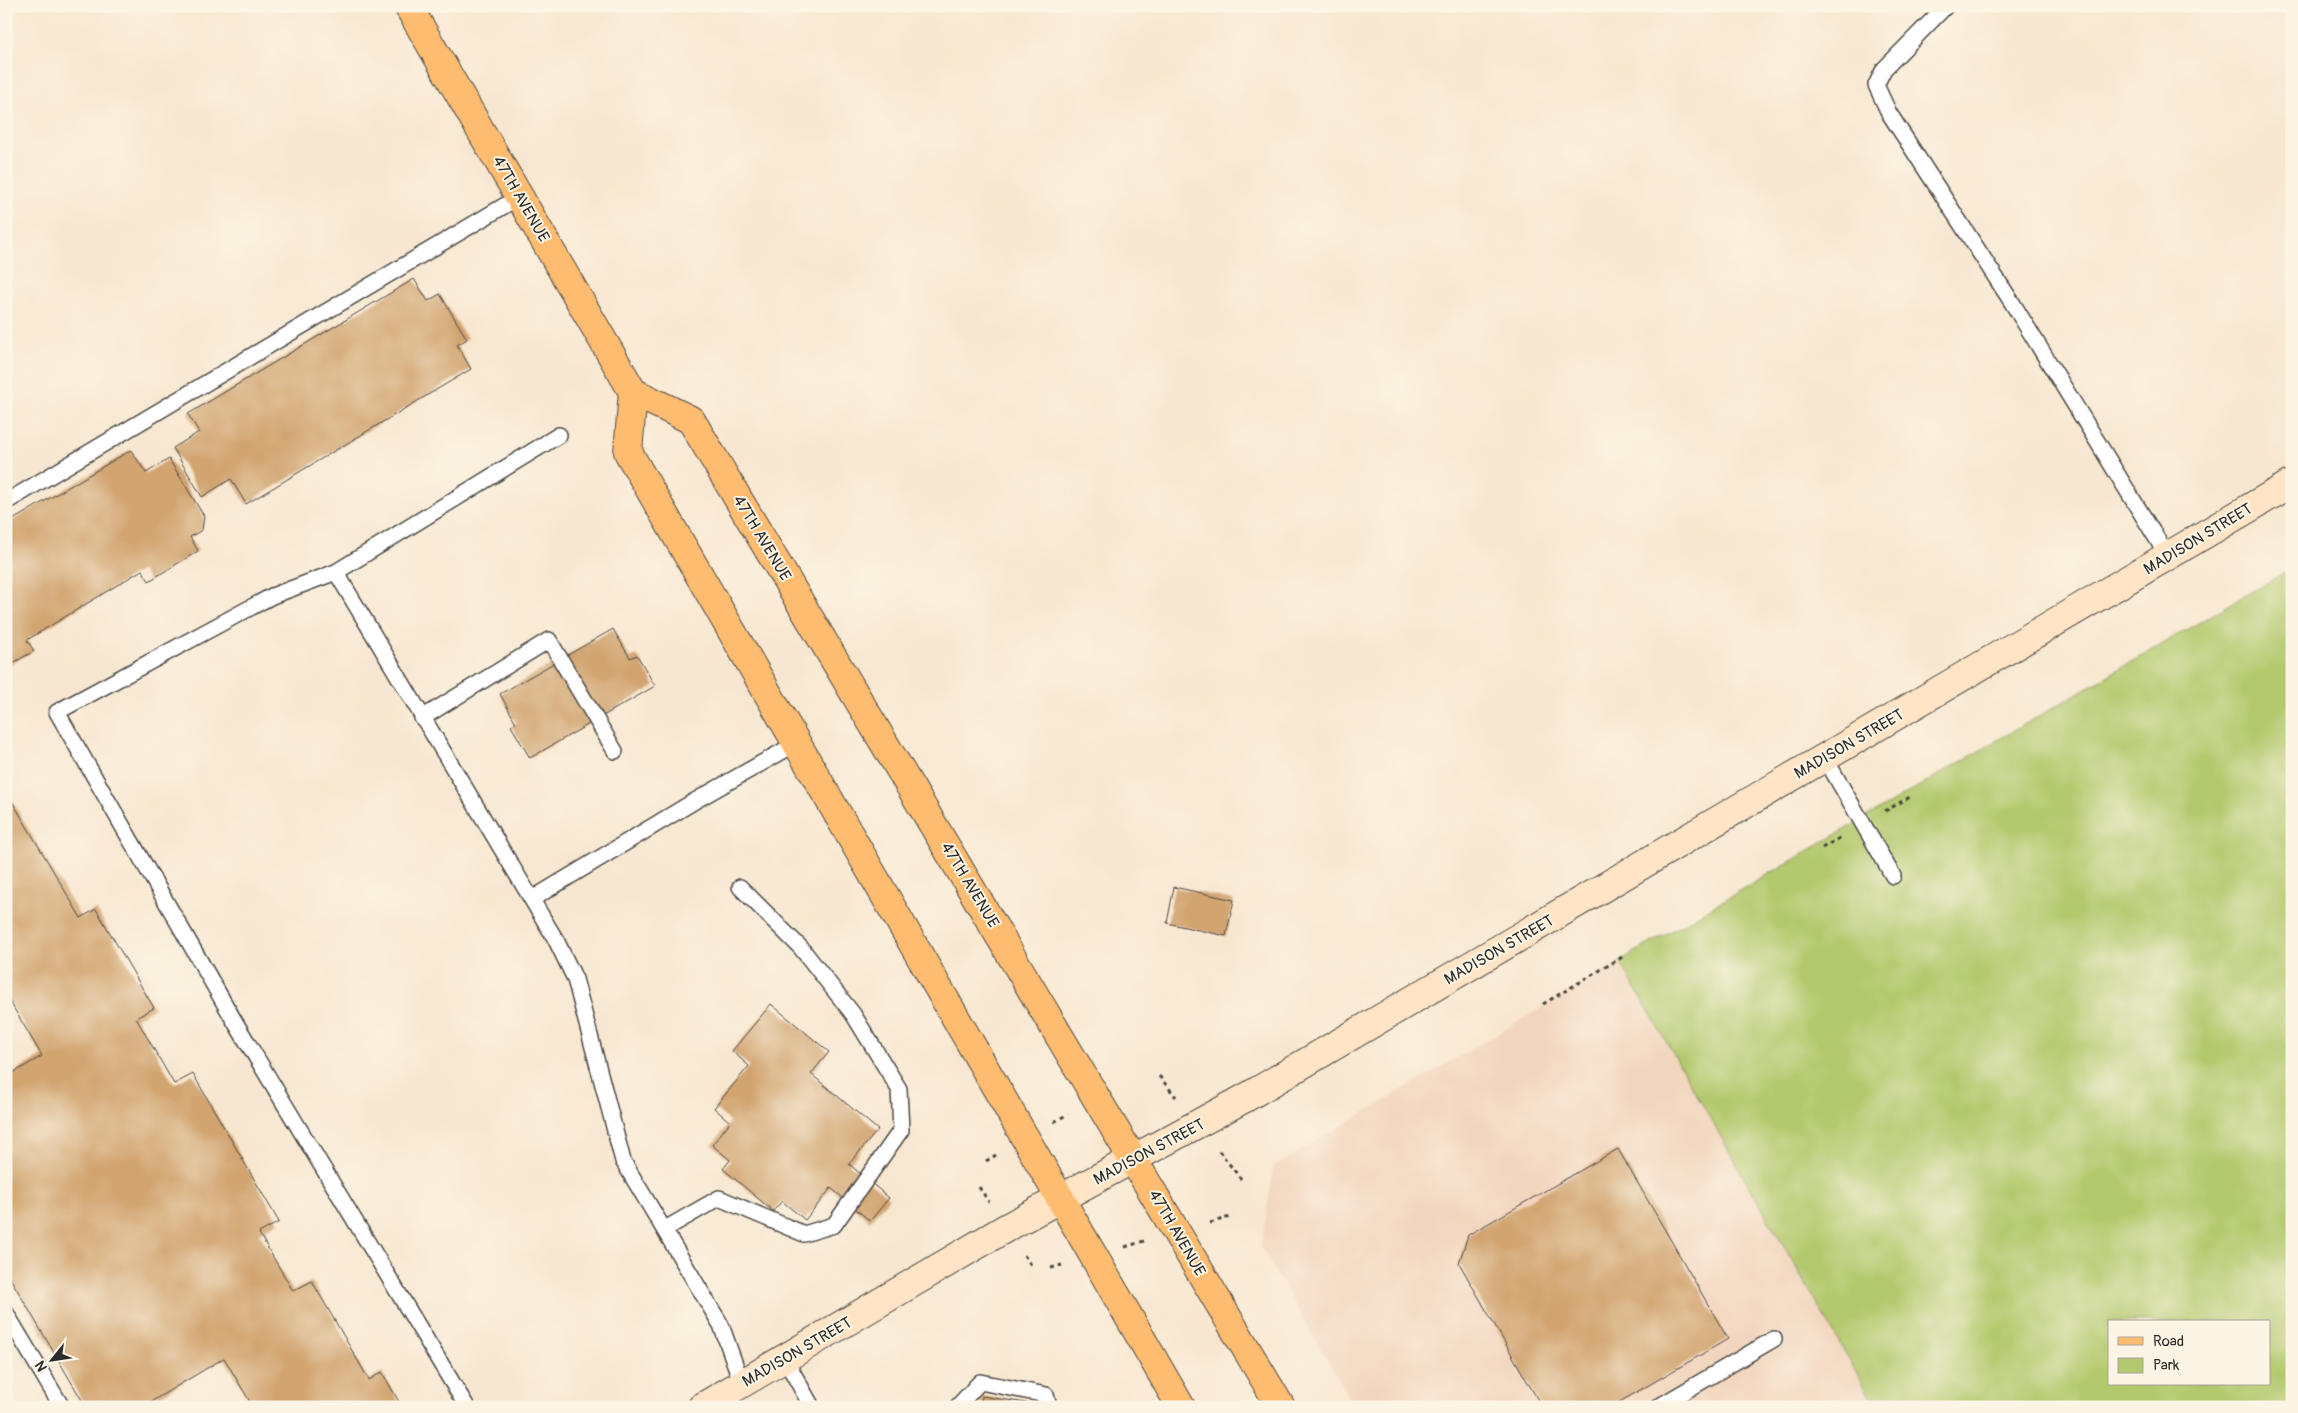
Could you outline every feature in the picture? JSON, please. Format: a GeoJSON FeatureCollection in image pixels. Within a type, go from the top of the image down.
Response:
{"type":"FeatureCollection","features":[{"type":"Feature","properties":{"kind":"main road","name":"47TH AVENUE"},"geometry":{"type":"LineString","coordinates":[[408,6],[633,392],[691,420],[1281,1407]]}},
{"type":"Feature","properties":{"kind":"main road"},"geometry":{"type":"LineString","coordinates":[[633,392],[628,452],[1181,1407]]}},
{"type":"Feature","properties":{"kind":"main road","name":"MADISON STREET"},"geometry":{"type":"LineString","coordinates":[[702,1407],[999,1232],[1247,1097],[2292,483]]}},
{"type":"Feature","properties":{"kind":"lane"},"geometry":{"type":"LineString","coordinates":[[1946,6],[1884,69],[1876,86],[1889,113],[2013,304],[2168,557]]}},
{"type":"Feature","properties":{"kind":"lane"},"geometry":{"type":"LineString","coordinates":[[6,502],[519,197]]}},
{"type":"Feature","properties":{"kind":"lane"},"geometry":{"type":"LineString","coordinates":[[467,1407],[235,1022],[56,712],[272,596],[336,572],[559,435]]}},
{"type":"Feature","properties":{"kind":"lane"},"geometry":{"type":"LineString","coordinates":[[336,572],[532,899],[575,979],[623,1161],[722,1325],[742,1384]]}},
{"type":"Feature","properties":{"kind":"lane"},"geometry":{"type":"LineString","coordinates":[[422,718],[550,640],[615,751]]}},
{"type":"Feature","properties":{"kind":"lane"},"geometry":{"type":"LineString","coordinates":[[532,899],[693,802],[797,743]]}},
{"type":"Feature","properties":{"kind":"lane"},"geometry":{"type":"LineString","coordinates":[[1825,758],[1893,876]]}},
{"type":"Feature","properties":{"kind":"lane"},"geometry":{"type":"LineString","coordinates":[[665,1230],[719,1198],[804,1234],[834,1225],[901,1130],[899,1089],[853,1014],[802,948],[740,887]]}},
{"type":"Feature","properties":{"kind":"lane"},"geometry":{"type":"LineString","coordinates":[[6,1313],[62,1407]]}},
{"type":"Feature","properties":{"kind":"lane"},"geometry":{"type":"LineString","coordinates":[[1658,1407],[1774,1339]]}},
{"type":"Feature","properties":{"kind":"lane"},"geometry":{"type":"LineString","coordinates":[[785,1359],[812,1407]]}},
{"type":"Feature","properties":{"kind":"lane"},"geometry":{"type":"LineString","coordinates":[[957,1407],[980,1382],[1046,1395],[1049,1407]]}},
{"type":"Feature","properties":{"kind":"path"},"geometry":{"type":"LineString","coordinates":[[1543,1004],[1624,956]]}},
{"type":"Feature","properties":{"kind":"shaded area"},"geometry":{"type":"Polygon","coordinates":[[[1620,961],[1875,1404],[1869,1407],[1355,1407],[1261,1247],[1274,1166],[1620,961]]]}},
{"type":"Feature","properties":{"kind":"green space"},"geometry":{"type":"Polygon","coordinates":[[[2292,568],[2292,1407],[1869,1407],[1874,1403],[1620,961],[2292,568]]]}},
{"type":"Feature","properties":{"kind":"building"},"geometry":{"type":"Polygon","coordinates":[[[414,279],[428,301],[440,294],[467,339],[457,345],[471,369],[246,504],[231,479],[202,497],[173,448],[199,432],[188,414],[414,279]]]}},
{"type":"Feature","properties":{"kind":"building"},"geometry":{"type":"Polygon","coordinates":[[[131,450],[146,473],[169,459],[204,516],[202,530],[190,537],[198,551],[149,581],[142,570],[27,640],[34,651],[6,667],[6,524],[131,450]]]}},
{"type":"Feature","properties":{"kind":"building"},"geometry":{"type":"Polygon","coordinates":[[[613,629],[630,658],[637,655],[655,686],[530,758],[511,726],[516,723],[500,694],[613,629]]]}},
{"type":"Feature","properties":{"kind":"building"},"geometry":{"type":"Polygon","coordinates":[[[6,791],[81,918],[96,909],[154,1008],[136,1018],[174,1084],[193,1074],[279,1222],[259,1233],[293,1291],[312,1281],[369,1380],[382,1372],[402,1407],[253,1407],[224,1358],[142,1407],[86,1407],[6,1271],[6,1077],[42,1056],[6,995],[6,791]]]}},
{"type":"Feature","properties":{"kind":"building"},"geometry":{"type":"Polygon","coordinates":[[[1174,887],[1234,900],[1226,936],[1167,923],[1174,887]]]}},
{"type":"Feature","properties":{"kind":"building"},"geometry":{"type":"Polygon","coordinates":[[[771,1004],[829,1052],[811,1074],[878,1130],[849,1164],[889,1198],[870,1221],[831,1188],[805,1220],[782,1201],[773,1211],[723,1169],[730,1160],[712,1145],[730,1122],[714,1108],[749,1066],[732,1051],[771,1004]]]}},
{"type":"Feature","properties":{"kind":"building"},"geometry":{"type":"Polygon","coordinates":[[[1618,1149],[1728,1339],[1611,1407],[1542,1407],[1459,1263],[1468,1235],[1618,1149]]]}},
{"type":"Feature","properties":{"kind":"building"},"geometry":{"type":"Polygon","coordinates":[[[982,1396],[1038,1405],[1038,1407],[981,1407],[982,1396]]]}}]}
